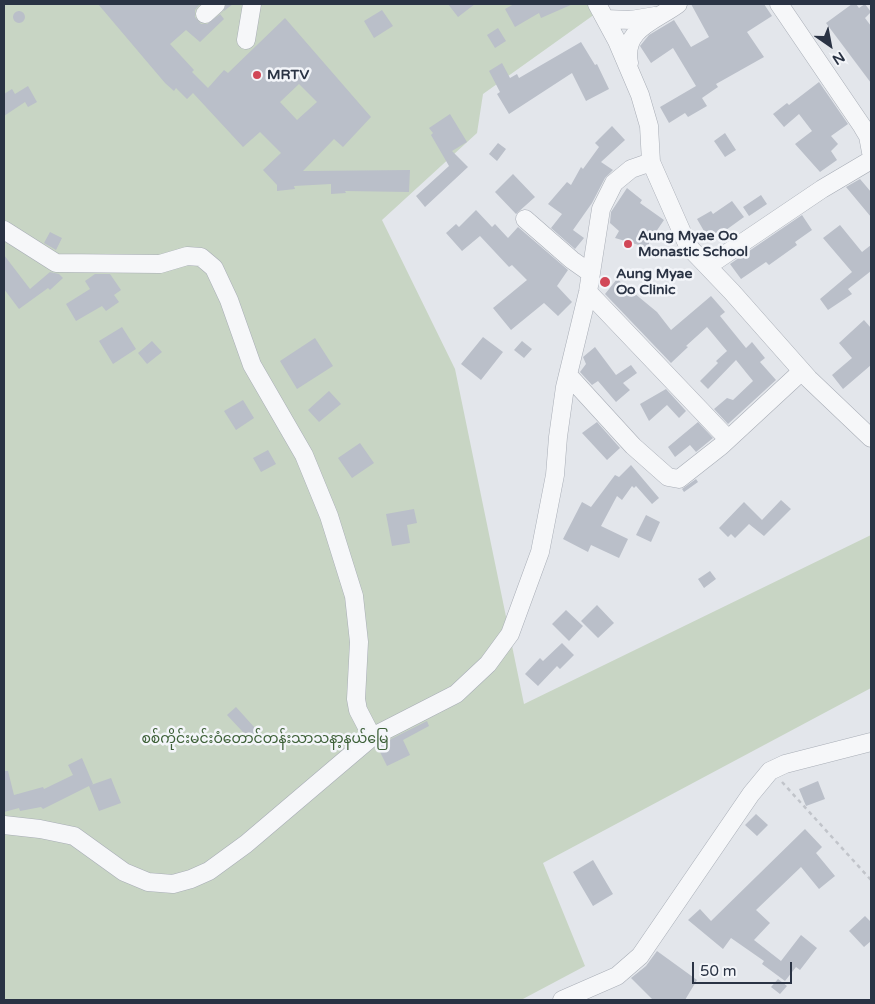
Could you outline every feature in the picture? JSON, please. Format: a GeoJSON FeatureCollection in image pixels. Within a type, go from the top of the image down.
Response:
{"type":"FeatureCollection","features":[{"type":"Feature","properties":{"kind":"street"},"geometry":{"type":"LineString","coordinates":[[246,40],[252,4]]}},
{"type":"Feature","properties":{"kind":"street"},"geometry":{"type":"LineString","coordinates":[[678,4],[632,35],[627,51],[649,126],[651,162],[688,246],[802,371],[871,438]]}},
{"type":"Feature","properties":{"kind":"street"},"geometry":{"type":"LineString","coordinates":[[779,4],[862,126],[868,136],[871,152]]}},
{"type":"Feature","properties":{"kind":"street"},"geometry":{"type":"LineString","coordinates":[[601,11],[631,20],[663,15]]}},
{"type":"Feature","properties":{"kind":"street"},"geometry":{"type":"LineString","coordinates":[[601,11],[631,69]]}},
{"type":"Feature","properties":{"kind":"street"},"geometry":{"type":"LineString","coordinates":[[708,266],[822,189],[871,160]]}},
{"type":"Feature","properties":{"kind":"street"},"geometry":{"type":"LineString","coordinates":[[4,825],[40,828],[74,836],[124,872],[148,882],[173,884],[191,879],[209,871],[246,844],[372,737],[456,694],[488,664],[510,634],[540,552],[556,475],[558,437],[568,376],[588,292],[589,272],[601,209],[614,183],[631,169],[651,162]]}},
{"type":"Feature","properties":{"kind":"street"},"geometry":{"type":"LineString","coordinates":[[525,219],[572,260],[589,272]]}},
{"type":"Feature","properties":{"kind":"street"},"geometry":{"type":"LineString","coordinates":[[4,230],[56,262],[160,264],[187,256],[201,257],[214,268],[230,300],[252,365],[304,455],[329,516],[354,596],[359,642],[356,699],[358,710],[372,737]]}},
{"type":"Feature","properties":{"kind":"street"},"geometry":{"type":"LineString","coordinates":[[588,292],[728,439]]}},
{"type":"Feature","properties":{"kind":"street"},"geometry":{"type":"LineString","coordinates":[[568,376],[633,446],[668,478],[679,479],[728,439],[802,371]]}},
{"type":"Feature","properties":{"kind":"street"},"geometry":{"type":"LineString","coordinates":[[562,1000],[617,976],[640,956],[751,794],[770,771],[785,764],[871,742]]}},
{"type":"Feature","properties":{"kind":"path"},"geometry":{"type":"LineString","coordinates":[[770,771],[806,806],[831,838],[871,880]]}},
{"type":"Feature","properties":{"kind":"green space","name":"စစ်ကိုင်းမင်းဝံတောင်တန်းသာသနာ့နယ်မြေ"},"geometry":{"type":"Polygon","coordinates":[[[4,4],[609,4],[483,94],[477,133],[382,220],[455,369],[524,704],[871,535],[871,688],[543,863],[585,966],[521,1000],[4,1000],[4,4]]]}},
{"type":"Feature","properties":{"kind":"building"},"geometry":{"type":"Polygon","coordinates":[[[98,4],[200,4],[195,10],[195,17],[201,24],[207,24],[220,14],[224,19],[200,42],[186,30],[170,44],[194,70],[192,72],[208,88],[224,70],[228,73],[285,18],[371,117],[343,147],[334,139],[303,171],[410,170],[409,192],[345,191],[346,193],[331,194],[331,184],[294,186],[295,189],[277,191],[277,185],[263,170],[281,153],[260,132],[243,147],[193,93],[187,99],[176,88],[174,91],[165,83],[98,4]],[[299,84],[280,102],[297,120],[317,102],[299,84]]]}},
{"type":"Feature","properties":{"kind":"building"},"geometry":{"type":"Polygon","coordinates":[[[226,4],[233,4],[223,12],[226,4]]]}},
{"type":"Feature","properties":{"kind":"building"},"geometry":{"type":"Polygon","coordinates":[[[448,4],[475,4],[458,17],[448,4]]]}},
{"type":"Feature","properties":{"kind":"building"},"geometry":{"type":"Polygon","coordinates":[[[514,4],[573,4],[541,18],[539,13],[515,27],[505,9],[514,4]]]}},
{"type":"Feature","properties":{"kind":"building"},"geometry":{"type":"Polygon","coordinates":[[[691,4],[764,4],[772,16],[747,32],[764,57],[716,84],[718,87],[702,98],[707,106],[688,117],[685,113],[669,123],[660,107],[696,86],[673,48],[651,63],[640,46],[649,35],[674,20],[691,47],[709,37],[691,4]]]}},
{"type":"Feature","properties":{"kind":"building"},"geometry":{"type":"Polygon","coordinates":[[[852,4],[856,4],[859,8],[865,4],[871,12],[865,18],[871,26],[871,83],[826,23],[852,4]]]}},
{"type":"Feature","properties":{"kind":"building"},"geometry":{"type":"Polygon","coordinates":[[[382,10],[393,26],[374,38],[364,21],[382,10]]]}},
{"type":"Feature","properties":{"kind":"building"},"geometry":{"type":"Polygon","coordinates":[[[21,11],[24,12],[24,22],[17,23],[14,22],[13,15],[14,12],[21,11]]]}},
{"type":"Feature","properties":{"kind":"building"},"geometry":{"type":"Polygon","coordinates":[[[498,28],[506,41],[495,48],[487,35],[498,28]]]}},
{"type":"Feature","properties":{"kind":"building"},"geometry":{"type":"Polygon","coordinates":[[[581,42],[595,65],[597,64],[609,89],[586,101],[572,73],[509,114],[497,94],[500,92],[489,71],[502,63],[510,78],[517,74],[519,78],[581,42]]]}},
{"type":"Feature","properties":{"kind":"building"},"geometry":{"type":"Polygon","coordinates":[[[819,82],[848,124],[831,136],[838,144],[831,151],[837,160],[820,172],[795,144],[812,131],[799,114],[784,127],[773,114],[787,103],[789,105],[819,82]]]}},
{"type":"Feature","properties":{"kind":"building"},"geometry":{"type":"Polygon","coordinates":[[[28,86],[37,102],[28,107],[25,102],[4,116],[4,94],[12,89],[15,94],[28,86]]]}},
{"type":"Feature","properties":{"kind":"building"},"geometry":{"type":"Polygon","coordinates":[[[450,114],[467,142],[452,151],[468,167],[425,207],[416,196],[449,166],[429,128],[450,114]]]}},
{"type":"Feature","properties":{"kind":"building"},"geometry":{"type":"Polygon","coordinates":[[[612,126],[625,140],[601,162],[613,170],[605,178],[592,203],[573,230],[584,238],[575,249],[551,228],[562,214],[548,204],[567,182],[571,185],[581,167],[583,169],[599,147],[595,143],[612,126]]]}},
{"type":"Feature","properties":{"kind":"building"},"geometry":{"type":"Polygon","coordinates":[[[725,133],[736,150],[725,157],[714,141],[725,133]]]}},
{"type":"Feature","properties":{"kind":"building"},"geometry":{"type":"Polygon","coordinates":[[[498,143],[506,149],[497,161],[489,154],[498,143]]]}},
{"type":"Feature","properties":{"kind":"building"},"geometry":{"type":"Polygon","coordinates":[[[513,174],[535,197],[516,214],[495,192],[513,174]]]}},
{"type":"Feature","properties":{"kind":"building"},"geometry":{"type":"Polygon","coordinates":[[[860,179],[871,192],[871,217],[846,187],[860,179]]]}},
{"type":"Feature","properties":{"kind":"building"},"geometry":{"type":"Polygon","coordinates":[[[627,188],[642,200],[640,203],[664,220],[649,242],[649,248],[615,238],[619,231],[610,223],[611,212],[627,188]]]}},
{"type":"Feature","properties":{"kind":"building"},"geometry":{"type":"Polygon","coordinates":[[[761,195],[767,204],[749,216],[743,207],[761,195]]]}},
{"type":"Feature","properties":{"kind":"building"},"geometry":{"type":"Polygon","coordinates":[[[732,201],[744,217],[726,230],[724,228],[708,238],[697,219],[711,211],[713,214],[732,201]]]}},
{"type":"Feature","properties":{"kind":"building"},"geometry":{"type":"Polygon","coordinates":[[[476,210],[492,227],[495,224],[508,238],[518,227],[568,270],[557,286],[572,302],[558,316],[544,303],[511,330],[493,308],[527,280],[512,265],[509,267],[480,236],[462,251],[446,233],[456,224],[459,227],[476,210]]]}},
{"type":"Feature","properties":{"kind":"building"},"geometry":{"type":"Polygon","coordinates":[[[802,215],[812,230],[795,242],[797,245],[769,265],[766,262],[741,279],[730,264],[802,215]]]}},
{"type":"Feature","properties":{"kind":"building"},"geometry":{"type":"Polygon","coordinates":[[[840,225],[862,252],[871,245],[871,271],[848,289],[852,294],[828,310],[820,299],[852,272],[823,238],[840,225]]]}},
{"type":"Feature","properties":{"kind":"building"},"geometry":{"type":"Polygon","coordinates":[[[50,232],[62,238],[56,250],[44,243],[50,232]]]}},
{"type":"Feature","properties":{"kind":"building"},"geometry":{"type":"Polygon","coordinates":[[[4,255],[30,289],[50,272],[59,274],[63,278],[50,290],[48,288],[19,309],[4,289],[4,255]]]}},
{"type":"Feature","properties":{"kind":"building"},"geometry":{"type":"Polygon","coordinates":[[[95,274],[110,274],[121,290],[114,295],[119,302],[106,311],[102,306],[76,321],[66,304],[90,289],[85,281],[95,274]]]}},
{"type":"Feature","properties":{"kind":"building"},"geometry":{"type":"Polygon","coordinates":[[[617,279],[657,312],[671,330],[711,296],[725,312],[720,316],[746,348],[752,342],[765,358],[760,362],[776,380],[728,424],[714,409],[727,398],[733,400],[753,381],[736,360],[708,389],[700,381],[727,351],[707,327],[671,363],[605,294],[617,279]]]}},
{"type":"Feature","properties":{"kind":"building"},"geometry":{"type":"Polygon","coordinates":[[[864,320],[871,328],[871,365],[843,389],[832,375],[852,358],[839,343],[864,320]]]}},
{"type":"Feature","properties":{"kind":"building"},"geometry":{"type":"Polygon","coordinates":[[[122,327],[136,349],[113,364],[99,341],[122,327]]]}},
{"type":"Feature","properties":{"kind":"building"},"geometry":{"type":"Polygon","coordinates":[[[483,337],[503,352],[481,380],[461,364],[483,337]]]}},
{"type":"Feature","properties":{"kind":"building"},"geometry":{"type":"Polygon","coordinates":[[[315,338],[333,366],[297,389],[280,361],[315,338]]]}},
{"type":"Feature","properties":{"kind":"building"},"geometry":{"type":"Polygon","coordinates":[[[152,341],[162,352],[147,364],[138,353],[152,341]]]}},
{"type":"Feature","properties":{"kind":"building"},"geometry":{"type":"Polygon","coordinates":[[[522,341],[532,349],[524,358],[514,350],[522,341]]]}},
{"type":"Feature","properties":{"kind":"building"},"geometry":{"type":"Polygon","coordinates":[[[595,347],[616,375],[631,365],[637,373],[623,383],[630,390],[616,402],[598,381],[592,385],[580,372],[586,364],[583,357],[595,347]]]}},
{"type":"Feature","properties":{"kind":"building"},"geometry":{"type":"Polygon","coordinates":[[[666,389],[686,411],[679,418],[667,405],[649,421],[640,404],[666,389]]]}},
{"type":"Feature","properties":{"kind":"building"},"geometry":{"type":"Polygon","coordinates":[[[329,391],[341,404],[319,422],[308,410],[329,391]]]}},
{"type":"Feature","properties":{"kind":"building"},"geometry":{"type":"Polygon","coordinates":[[[243,400],[254,418],[236,430],[224,411],[243,400]]]}},
{"type":"Feature","properties":{"kind":"building"},"geometry":{"type":"Polygon","coordinates":[[[597,422],[620,448],[607,460],[582,433],[597,422]]]}},
{"type":"Feature","properties":{"kind":"building"},"geometry":{"type":"Polygon","coordinates":[[[698,422],[713,438],[696,452],[690,445],[675,457],[668,447],[698,422]]]}},
{"type":"Feature","properties":{"kind":"building"},"geometry":{"type":"Polygon","coordinates":[[[360,443],[374,463],[352,478],[338,458],[360,443]]]}},
{"type":"Feature","properties":{"kind":"building"},"geometry":{"type":"Polygon","coordinates":[[[268,450],[276,464],[261,472],[253,458],[268,450]]]}},
{"type":"Feature","properties":{"kind":"building"},"geometry":{"type":"Polygon","coordinates":[[[631,465],[659,498],[652,504],[636,486],[634,488],[632,486],[622,500],[617,496],[601,526],[628,539],[619,558],[591,545],[588,552],[563,539],[582,502],[591,507],[615,475],[619,477],[631,465]]]}},
{"type":"Feature","properties":{"kind":"building"},"geometry":{"type":"Polygon","coordinates":[[[696,479],[698,482],[684,492],[682,489],[696,479]]]}},
{"type":"Feature","properties":{"kind":"building"},"geometry":{"type":"Polygon","coordinates":[[[781,500],[791,509],[764,536],[749,524],[735,538],[731,534],[728,537],[719,528],[744,502],[762,520],[781,500]]]}},
{"type":"Feature","properties":{"kind":"building"},"geometry":{"type":"Polygon","coordinates":[[[414,509],[417,523],[407,525],[410,543],[392,546],[386,514],[414,509]]]}},
{"type":"Feature","properties":{"kind":"building"},"geometry":{"type":"Polygon","coordinates":[[[646,515],[660,522],[651,542],[636,535],[646,515]]]}},
{"type":"Feature","properties":{"kind":"building"},"geometry":{"type":"Polygon","coordinates":[[[710,571],[716,579],[704,588],[698,579],[710,571]]]}},
{"type":"Feature","properties":{"kind":"building"},"geometry":{"type":"Polygon","coordinates":[[[597,605],[614,623],[598,638],[581,621],[597,605]]]}},
{"type":"Feature","properties":{"kind":"building"},"geometry":{"type":"Polygon","coordinates":[[[566,610],[583,626],[569,641],[552,624],[566,610]]]}},
{"type":"Feature","properties":{"kind":"building"},"geometry":{"type":"Polygon","coordinates":[[[562,643],[574,655],[560,669],[557,666],[538,686],[525,674],[540,658],[543,661],[562,643]]]}},
{"type":"Feature","properties":{"kind":"building"},"geometry":{"type":"Polygon","coordinates":[[[236,707],[264,738],[256,746],[227,715],[236,707]]]}},
{"type":"Feature","properties":{"kind":"building"},"geometry":{"type":"Polygon","coordinates":[[[427,721],[429,726],[403,740],[410,755],[387,766],[377,746],[427,721]]]}},
{"type":"Feature","properties":{"kind":"building"},"geometry":{"type":"Polygon","coordinates":[[[82,758],[93,784],[91,785],[111,778],[121,803],[99,811],[89,786],[43,809],[41,807],[20,811],[19,808],[4,812],[4,771],[8,771],[14,795],[43,787],[44,789],[73,775],[68,765],[82,758]]]}},
{"type":"Feature","properties":{"kind":"building"},"geometry":{"type":"Polygon","coordinates":[[[818,781],[825,799],[806,806],[799,789],[818,781]]]}},
{"type":"Feature","properties":{"kind":"building"},"geometry":{"type":"Polygon","coordinates":[[[756,814],[768,825],[757,836],[745,825],[756,814]]]}},
{"type":"Feature","properties":{"kind":"building"},"geometry":{"type":"Polygon","coordinates":[[[805,829],[822,847],[816,853],[835,876],[819,889],[801,867],[756,910],[770,923],[754,940],[781,961],[801,935],[817,948],[800,970],[796,967],[785,981],[762,964],[764,961],[731,938],[723,949],[688,920],[700,909],[711,921],[805,829]]]}},
{"type":"Feature","properties":{"kind":"building"},"geometry":{"type":"Polygon","coordinates":[[[593,860],[613,894],[593,906],[573,872],[593,860]]]}},
{"type":"Feature","properties":{"kind":"building"},"geometry":{"type":"Polygon","coordinates":[[[865,916],[871,922],[871,941],[864,947],[849,931],[865,916]]]}},
{"type":"Feature","properties":{"kind":"building"},"geometry":{"type":"Polygon","coordinates":[[[657,951],[697,980],[685,1000],[653,1000],[631,978],[646,966],[657,951]]]}},
{"type":"Feature","properties":{"kind":"building"},"geometry":{"type":"Polygon","coordinates":[[[778,979],[787,986],[780,994],[771,987],[778,979]]]}},
{"type":"Feature","properties":{"kind":"place","name":"MRTV"},"geometry":{"type":"Point","coordinates":[257,75]}},
{"type":"Feature","properties":{"kind":"place","name":"Aung Myae Oo Monastic School"},"geometry":{"type":"Point","coordinates":[628,244]}},
{"type":"Feature","properties":{"kind":"place","name":"Aung Myae Oo Clinic"},"geometry":{"type":"Point","coordinates":[605,282]}}]}
